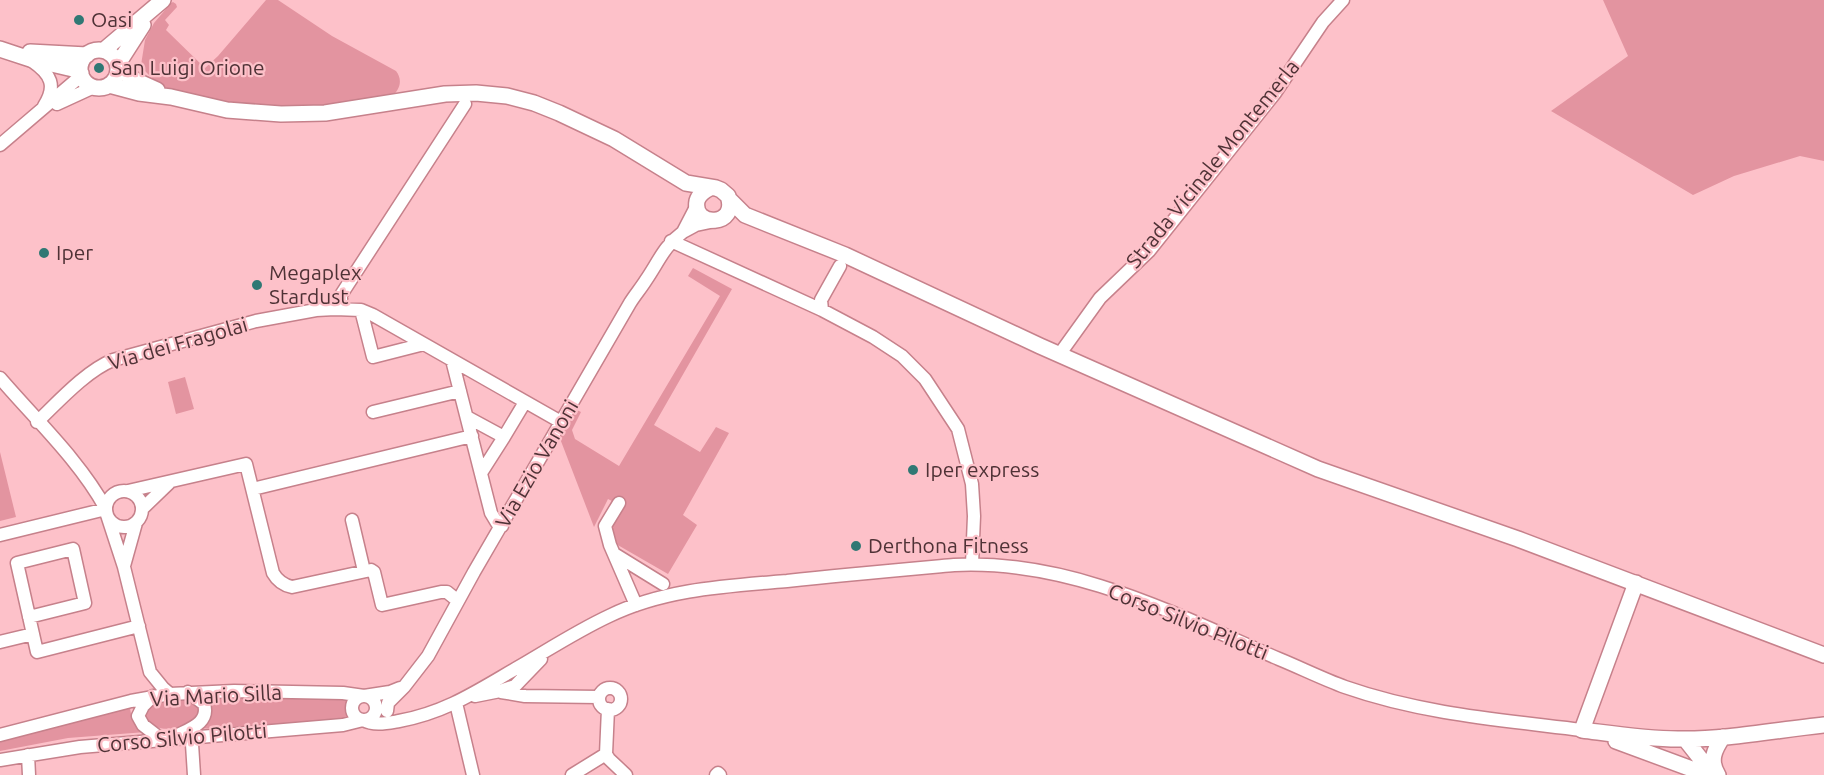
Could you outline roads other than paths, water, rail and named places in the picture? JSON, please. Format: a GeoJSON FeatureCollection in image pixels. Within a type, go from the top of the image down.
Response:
{"type":"FeatureCollection","features":[{"type":"Feature","properties":{"kind":"main road"},"geometry":{"type":"LineString","coordinates":[[104,51],[156,2]]}},
{"type":"Feature","properties":{"kind":"main road"},"geometry":{"type":"LineString","coordinates":[[102,86],[114,81],[118,67],[156,2]]}},
{"type":"Feature","properties":{"kind":"main road"},"geometry":{"type":"LineString","coordinates":[[2,50],[87,54],[98,50],[104,51],[112,55],[118,67],[137,81],[171,96]]}},
{"type":"Feature","properties":{"kind":"main road"},"geometry":{"type":"LineString","coordinates":[[2,50],[74,69],[82,74],[89,84],[171,96],[227,110],[292,114],[325,113],[445,94],[476,93],[507,96],[534,103],[614,139],[686,183],[721,190],[746,215],[765,224],[846,255],[1059,355],[1318,469],[1518,539],[1824,655]]}},
{"type":"Feature","properties":{"kind":"main road"},"geometry":{"type":"LineString","coordinates":[[82,74],[82,63],[87,54]]}},
{"type":"Feature","properties":{"kind":"main road"},"geometry":{"type":"LineString","coordinates":[[676,178],[691,195],[698,210],[705,218],[746,220],[765,224]]}},
{"type":"Feature","properties":{"kind":"main road"},"geometry":{"type":"LineString","coordinates":[[697,205],[700,194],[710,188]]}},
{"type":"Feature","properties":{"kind":"main road"},"geometry":{"type":"LineString","coordinates":[[718,220],[728,214],[730,200]]}},
{"type":"Feature","properties":{"kind":"main road"},"geometry":{"type":"LineString","coordinates":[[1636,583],[1582,730],[1708,775]]}},
{"type":"Feature","properties":{"kind":"main road","name":"Corso Silvio Pilotti"},"geometry":{"type":"LineString","coordinates":[[1582,730],[1680,739],[1723,737],[1824,725]]}},
{"type":"Feature","properties":{"kind":"main road"},"geometry":{"type":"LineString","coordinates":[[1718,775],[1712,758],[1723,737]]}},
{"type":"Feature","properties":{"kind":"main road"},"geometry":{"type":"LineString","coordinates":[[1681,766],[1673,755],[1673,747],[1680,739],[1718,775]]}},
{"type":"Feature","properties":{"kind":"street","name":"Strada Vicinale Montemerla"},"geometry":{"type":"LineString","coordinates":[[1059,355],[1100,298],[1149,251],[1275,93],[1323,22],[1343,0]]}},
{"type":"Feature","properties":{"kind":"street"},"geometry":{"type":"LineString","coordinates":[[30,59],[43,68],[51,82],[50,93],[40,112]]}},
{"type":"Feature","properties":{"kind":"street"},"geometry":{"type":"LineString","coordinates":[[0,145],[82,74]]}},
{"type":"Feature","properties":{"kind":"street"},"geometry":{"type":"LineString","coordinates":[[40,112],[102,86]]}},
{"type":"Feature","properties":{"kind":"street"},"geometry":{"type":"LineString","coordinates":[[341,309],[340,295],[465,104]]}},
{"type":"Feature","properties":{"kind":"street"},"geometry":{"type":"LineString","coordinates":[[684,232],[697,205]]}},
{"type":"Feature","properties":{"kind":"street","name":"Via Ezio Vanoni"},"geometry":{"type":"LineString","coordinates":[[387,711],[388,703],[404,687],[428,656],[630,303],[671,241],[696,225],[718,220]]}},
{"type":"Feature","properties":{"kind":"street"},"geometry":{"type":"LineString","coordinates":[[671,241],[822,310],[873,337],[902,356],[925,379],[958,429],[972,484],[974,516],[972,564]]}},
{"type":"Feature","properties":{"kind":"street"},"geometry":{"type":"LineString","coordinates":[[822,310],[821,300],[840,266]]}},
{"type":"Feature","properties":{"kind":"street","name":"Via dei Fragolai"},"geometry":{"type":"LineString","coordinates":[[38,422],[93,372],[113,360],[256,321],[316,310],[341,309],[361,310],[374,315],[561,423]]}},
{"type":"Feature","properties":{"kind":"street"},"geometry":{"type":"LineString","coordinates":[[361,310],[373,357],[424,344]]}},
{"type":"Feature","properties":{"kind":"street"},"geometry":{"type":"LineString","coordinates":[[452,360],[491,513],[497,523],[502,526]]}},
{"type":"Feature","properties":{"kind":"street"},"geometry":{"type":"LineString","coordinates":[[0,378],[80,468],[116,525],[127,527],[140,519],[142,509],[140,500],[135,494],[91,484]]}},
{"type":"Feature","properties":{"kind":"street"},"geometry":{"type":"LineString","coordinates":[[373,412],[460,391]]}},
{"type":"Feature","properties":{"kind":"street"},"geometry":{"type":"LineString","coordinates":[[482,473],[525,402]]}},
{"type":"Feature","properties":{"kind":"street"},"geometry":{"type":"LineString","coordinates":[[467,417],[504,436]]}},
{"type":"Feature","properties":{"kind":"street"},"geometry":{"type":"LineString","coordinates":[[253,489],[472,436]]}},
{"type":"Feature","properties":{"kind":"street"},"geometry":{"type":"LineString","coordinates":[[170,694],[150,672],[124,567],[107,513],[111,496],[123,491],[169,483],[246,464],[273,573],[280,581],[292,587],[371,570],[374,572],[382,605],[441,592],[447,592],[458,601]]}},
{"type":"Feature","properties":{"kind":"street"},"geometry":{"type":"LineString","coordinates":[[142,509],[169,483]]}},
{"type":"Feature","properties":{"kind":"street"},"geometry":{"type":"LineString","coordinates":[[619,503],[605,526],[636,605]]}},
{"type":"Feature","properties":{"kind":"street"},"geometry":{"type":"LineString","coordinates":[[0,535],[107,513]]}},
{"type":"Feature","properties":{"kind":"street"},"geometry":{"type":"LineString","coordinates":[[352,520],[364,571]]}},
{"type":"Feature","properties":{"kind":"street"},"geometry":{"type":"LineString","coordinates":[[124,567],[136,523]]}},
{"type":"Feature","properties":{"kind":"street"},"geometry":{"type":"LineString","coordinates":[[29,617],[85,603],[73,549],[17,563],[29,617],[37,652],[139,626]]}},
{"type":"Feature","properties":{"kind":"street"},"geometry":{"type":"LineString","coordinates":[[615,555],[663,584]]}},
{"type":"Feature","properties":{"kind":"street","name":"Corso Silvio Pilotti"},"geometry":{"type":"LineString","coordinates":[[194,731],[343,725],[363,720],[370,724],[385,724],[414,718],[470,697],[512,675],[555,646],[610,615],[657,598],[717,587],[972,564],[1033,569],[1088,582],[1133,597],[1342,686],[1385,700],[1435,711],[1582,730]]}},
{"type":"Feature","properties":{"kind":"street"},"geometry":{"type":"LineString","coordinates":[[0,642],[33,634]]}},
{"type":"Feature","properties":{"kind":"street"},"geometry":{"type":"LineString","coordinates":[[141,699],[150,672]]}},
{"type":"Feature","properties":{"kind":"street"},"geometry":{"type":"LineString","coordinates":[[504,690],[504,683],[512,675],[534,697]]}},
{"type":"Feature","properties":{"kind":"street"},"geometry":{"type":"LineString","coordinates":[[369,699],[376,710],[373,716],[363,720],[357,718],[351,708],[356,699],[369,699],[404,687]]}},
{"type":"Feature","properties":{"kind":"street"},"geometry":{"type":"LineString","coordinates":[[612,688],[620,695],[620,702],[615,708],[608,710],[602,707],[599,697],[605,689],[612,688]]}},
{"type":"Feature","properties":{"kind":"street","name":"Corso Silvio Pilotti"},"geometry":{"type":"LineString","coordinates":[[470,697],[504,690],[517,696],[599,697]]}},
{"type":"Feature","properties":{"kind":"street"},"geometry":{"type":"LineString","coordinates":[[154,696],[143,706],[138,716],[143,725],[167,739],[194,731],[203,719],[205,710],[201,701],[188,692]]}},
{"type":"Feature","properties":{"kind":"street","name":"Via Mario Silla"},"geometry":{"type":"LineString","coordinates":[[0,735],[154,696],[188,692],[343,693],[369,699]]}},
{"type":"Feature","properties":{"kind":"street"},"geometry":{"type":"LineString","coordinates":[[369,699],[395,716],[414,718]]}},
{"type":"Feature","properties":{"kind":"street"},"geometry":{"type":"LineString","coordinates":[[456,703],[473,775]]}},
{"type":"Feature","properties":{"kind":"street"},"geometry":{"type":"LineString","coordinates":[[608,710],[606,754],[614,765],[627,775]]}},
{"type":"Feature","properties":{"kind":"street"},"geometry":{"type":"LineString","coordinates":[[194,731],[194,775]]}},
{"type":"Feature","properties":{"kind":"street","name":"Corso Silvio Pilotti"},"geometry":{"type":"LineString","coordinates":[[0,760],[80,747],[167,739]]}},
{"type":"Feature","properties":{"kind":"street"},"geometry":{"type":"LineString","coordinates":[[28,754],[29,775]]}},
{"type":"Feature","properties":{"kind":"street"},"geometry":{"type":"LineString","coordinates":[[572,775],[606,754]]}},
{"type":"Feature","properties":{"kind":"place","name":"Oasi"},"geometry":{"type":"Point","coordinates":[79,20]}},
{"type":"Feature","properties":{"kind":"place","name":"San Luigi Orione"},"geometry":{"type":"Point","coordinates":[99,68]}},
{"type":"Feature","properties":{"kind":"place","name":"Iper"},"geometry":{"type":"Point","coordinates":[44,253]}},
{"type":"Feature","properties":{"kind":"place","name":"Megaplex Stardust"},"geometry":{"type":"Point","coordinates":[257,285]}},
{"type":"Feature","properties":{"kind":"place","name":"Iper express"},"geometry":{"type":"Point","coordinates":[913,470]}},
{"type":"Feature","properties":{"kind":"place","name":"Derthona Fitness"},"geometry":{"type":"Point","coordinates":[856,546]}}]}
